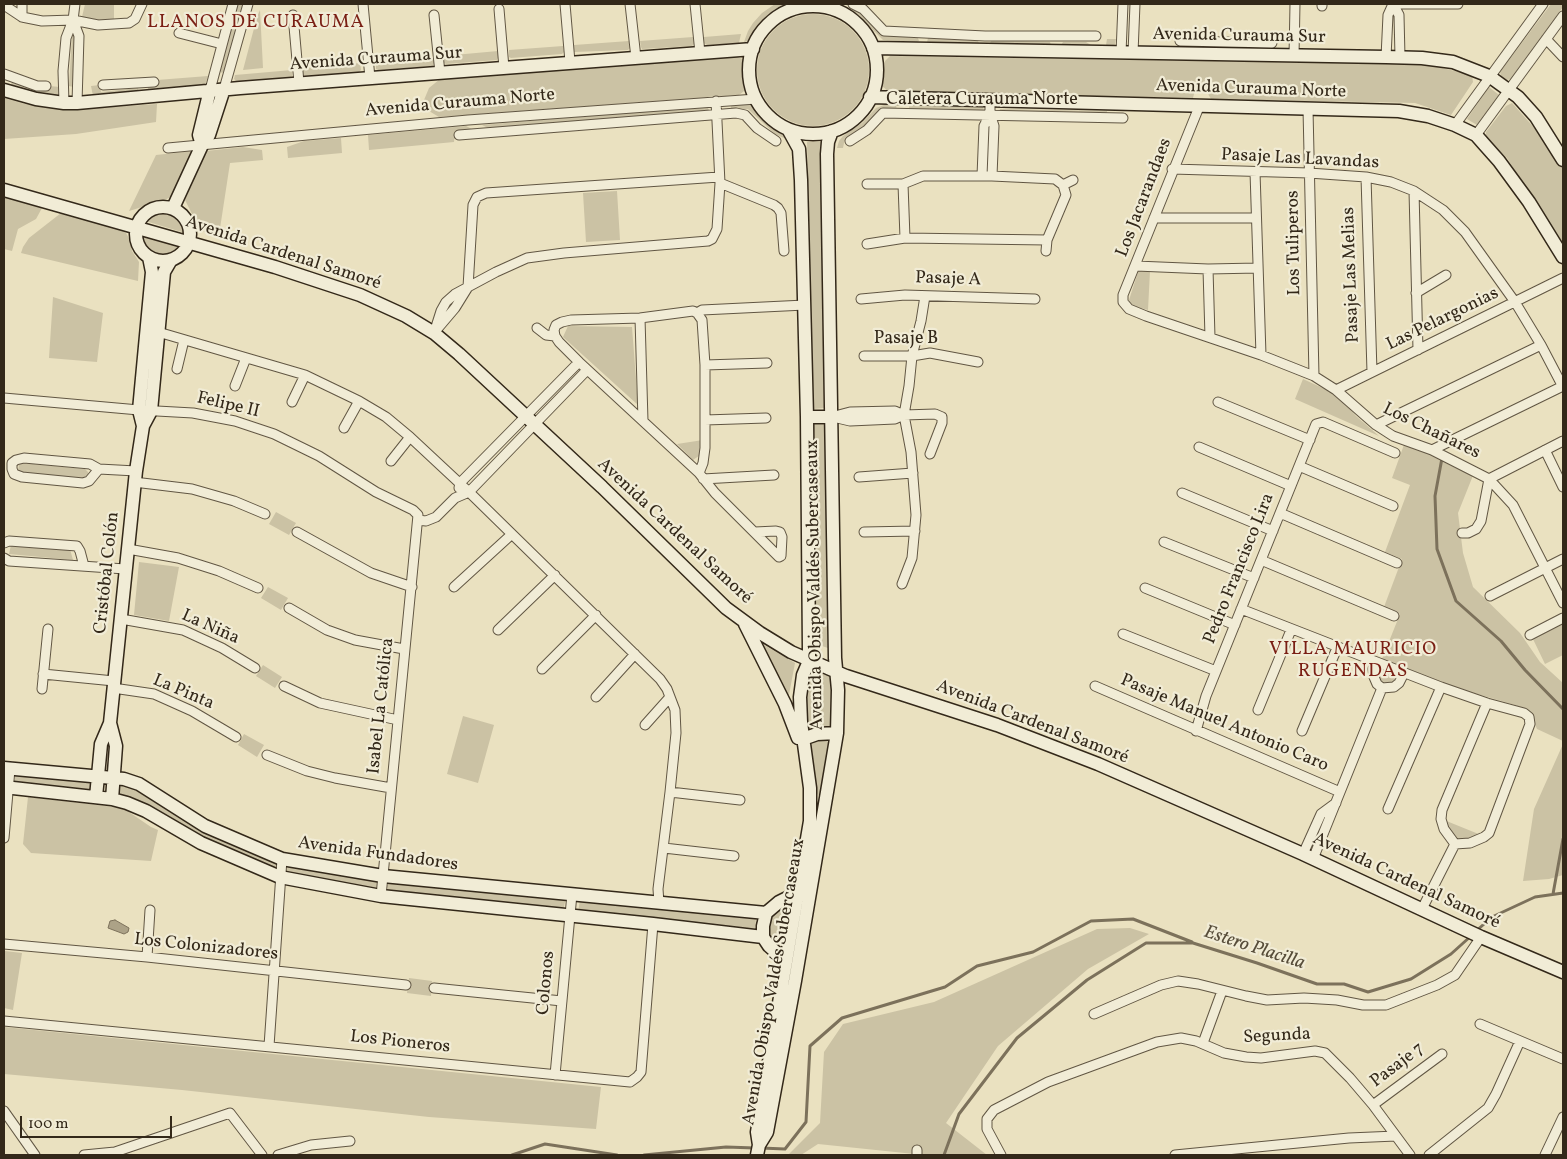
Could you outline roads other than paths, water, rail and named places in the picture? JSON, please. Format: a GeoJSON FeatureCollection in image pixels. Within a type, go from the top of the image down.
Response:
{"type":"FeatureCollection","features":[{"type":"Feature","properties":{"kind":"street"},"geometry":{"type":"LineString","coordinates":[[22,4],[22,17]]}},
{"type":"Feature","properties":{"kind":"street"},"geometry":{"type":"LineString","coordinates":[[64,103],[63,72],[66,38],[73,20],[75,4]]}},
{"type":"Feature","properties":{"kind":"street"},"geometry":{"type":"LineString","coordinates":[[4,5],[22,17],[42,21],[73,20],[98,25],[129,22],[135,19],[142,4]]}},
{"type":"Feature","properties":{"kind":"street"},"geometry":{"type":"LineString","coordinates":[[202,145],[199,135],[233,4]]}},
{"type":"Feature","properties":{"kind":"street"},"geometry":{"type":"LineString","coordinates":[[173,208],[202,145],[209,135],[248,4]]}},
{"type":"Feature","properties":{"kind":"street"},"geometry":{"type":"LineString","coordinates":[[363,4],[370,78]]}},
{"type":"Feature","properties":{"kind":"street"},"geometry":{"type":"LineString","coordinates":[[565,4],[570,62]]}},
{"type":"Feature","properties":{"kind":"street"},"geometry":{"type":"LineString","coordinates":[[630,4],[636,58]]}},
{"type":"Feature","properties":{"kind":"street"},"geometry":{"type":"LineString","coordinates":[[695,4],[700,53]]}},
{"type":"Feature","properties":{"kind":"street"},"geometry":{"type":"LineString","coordinates":[[853,4],[863,9],[884,31],[985,36],[1096,36]]}},
{"type":"Feature","properties":{"kind":"street"},"geometry":{"type":"LineString","coordinates":[[1123,4],[1127,53]]}},
{"type":"Feature","properties":{"kind":"street"},"geometry":{"type":"LineString","coordinates":[[1127,53],[1135,4]]}},
{"type":"Feature","properties":{"kind":"street"},"geometry":{"type":"LineString","coordinates":[[1294,56],[1295,4]]}},
{"type":"Feature","properties":{"kind":"street"},"geometry":{"type":"LineString","coordinates":[[1393,4],[1458,4]]}},
{"type":"Feature","properties":{"kind":"street"},"geometry":{"type":"LineString","coordinates":[[1386,57],[1388,15],[1393,4]]}},
{"type":"Feature","properties":{"kind":"street"},"geometry":{"type":"LineString","coordinates":[[1393,4],[1399,15],[1400,57]]}},
{"type":"Feature","properties":{"kind":"street"},"geometry":{"type":"LineString","coordinates":[[1455,125],[1543,4]]}},
{"type":"Feature","properties":{"kind":"street"},"geometry":{"type":"LineString","coordinates":[[820,5],[847,16],[867,36],[873,48],[876,75],[870,98],[864,109],[855,118],[844,126],[832,131],[814,134],[788,129],[768,116],[756,99],[750,82],[749,65],[753,49],[763,30],[779,16],[798,6],[820,5]]}},
{"type":"Feature","properties":{"kind":"street"},"geometry":{"type":"LineString","coordinates":[[499,9],[504,68]]}},
{"type":"Feature","properties":{"kind":"street"},"geometry":{"type":"LineString","coordinates":[[293,14],[299,83]]}},
{"type":"Feature","properties":{"kind":"street"},"geometry":{"type":"LineString","coordinates":[[434,15],[440,73]]}},
{"type":"Feature","properties":{"kind":"street"},"geometry":{"type":"LineString","coordinates":[[1476,135],[1563,16]]}},
{"type":"Feature","properties":{"kind":"street"},"geometry":{"type":"LineString","coordinates":[[73,20],[79,36],[77,103]]}},
{"type":"Feature","properties":{"kind":"street"},"geometry":{"type":"LineString","coordinates":[[179,33],[222,44]]}},
{"type":"Feature","properties":{"kind":"street"},"geometry":{"type":"LineString","coordinates":[[922,48],[923,34]]}},
{"type":"Feature","properties":{"kind":"street"},"geometry":{"type":"LineString","coordinates":[[984,50],[985,36]]}},
{"type":"Feature","properties":{"kind":"street"},"geometry":{"type":"LineString","coordinates":[[1055,52],[1056,36]]}},
{"type":"Feature","properties":{"kind":"street"},"geometry":{"type":"LineString","coordinates":[[1546,39],[1563,57]]}},
{"type":"Feature","properties":{"kind":"street"},"geometry":{"type":"LineString","coordinates":[[1180,41],[1220,48],[1272,43]]}},
{"type":"Feature","properties":{"kind":"street","name":"Avenida Curauma Sur"},"geometry":{"type":"LineString","coordinates":[[873,48],[1127,53],[1220,48],[1294,56],[1400,57],[1453,62],[1490,76],[1509,90],[1530,110],[1563,160]]}},
{"type":"Feature","properties":{"kind":"street","name":"Avenida Curauma Sur"},"geometry":{"type":"LineString","coordinates":[[4,90],[36,100],[77,103],[210,90],[753,49]]}},
{"type":"Feature","properties":{"kind":"street"},"geometry":{"type":"LineString","coordinates":[[4,90],[7,76],[37,86],[46,86]]}},
{"type":"Feature","properties":{"kind":"street"},"geometry":{"type":"LineString","coordinates":[[143,82],[144,97]]}},
{"type":"Feature","properties":{"kind":"street"},"geometry":{"type":"LineString","coordinates":[[103,85],[154,82]]}},
{"type":"Feature","properties":{"kind":"street","name":"Avenida Curauma Norte"},"geometry":{"type":"LineString","coordinates":[[870,98],[904,98],[989,115],[1113,103],[1406,112],[1428,116],[1455,125],[1476,135],[1499,161],[1529,202],[1563,257]]}},
{"type":"Feature","properties":{"kind":"street"},"geometry":{"type":"LineString","coordinates":[[903,113],[904,98]]}},
{"type":"Feature","properties":{"kind":"street","name":"Avenida Curauma Norte"},"geometry":{"type":"LineString","coordinates":[[168,148],[468,120],[756,99]]}},
{"type":"Feature","properties":{"kind":"street"},"geometry":{"type":"LineString","coordinates":[[434,333],[441,311],[446,302],[455,294],[527,258],[564,253],[708,241],[714,237],[717,229],[719,180],[716,101]]}},
{"type":"Feature","properties":{"kind":"street"},"geometry":{"type":"LineString","coordinates":[[1113,103],[1113,118]]}},
{"type":"Feature","properties":{"kind":"street","name":"Los Jacarandaes"},"geometry":{"type":"LineString","coordinates":[[1123,302],[1123,295],[1198,107]]}},
{"type":"Feature","properties":{"kind":"street","name":"Los Tuliperos"},"geometry":{"type":"LineString","coordinates":[[1308,109],[1314,376]]}},
{"type":"Feature","properties":{"kind":"street"},"geometry":{"type":"LineString","coordinates":[[459,135],[736,113],[745,115],[766,135],[776,141]]}},
{"type":"Feature","properties":{"kind":"street","name":"Caletera Curauma Norte"},"geometry":{"type":"LineString","coordinates":[[850,141],[867,130],[882,114],[1123,118]]}},
{"type":"Feature","properties":{"kind":"street"},"geometry":{"type":"LineString","coordinates":[[982,176],[989,115]]}},
{"type":"Feature","properties":{"kind":"street"},"geometry":{"type":"LineString","coordinates":[[989,115],[994,126],[992,176]]}},
{"type":"Feature","properties":{"kind":"street"},"geometry":{"type":"LineString","coordinates":[[468,120],[486,132]]}},
{"type":"Feature","properties":{"kind":"street","name":"Avenida Obispo Valdés Subercaseaux"},"geometry":{"type":"LineString","coordinates":[[758,1150],[757,1132],[810,821],[810,788],[803,739],[800,697],[803,675],[809,661],[805,305],[799,149],[788,129]]}},
{"type":"Feature","properties":{"kind":"street","name":"Avenida Obispo Valdés Subercaseaux"},"geometry":{"type":"LineString","coordinates":[[758,1150],[767,1132],[837,733],[838,690],[835,672],[827,154],[828,142],[832,131]]}},
{"type":"Feature","properties":{"kind":"street","name":"Pasaje Las Lavandas"},"geometry":{"type":"LineString","coordinates":[[1172,169],[1366,176],[1391,182],[1414,192],[1443,210],[1464,232],[1515,302],[1563,386]]}},
{"type":"Feature","properties":{"kind":"street"},"geometry":{"type":"LineString","coordinates":[[1255,172],[1261,355]]}},
{"type":"Feature","properties":{"kind":"street"},"geometry":{"type":"LineString","coordinates":[[867,184],[903,184],[923,176],[992,176],[1055,179],[1063,185],[1066,195],[1047,240],[1046,251]]}},
{"type":"Feature","properties":{"kind":"street","name":"Pasaje Las Melias"},"geometry":{"type":"LineString","coordinates":[[1366,176],[1372,372]]}},
{"type":"Feature","properties":{"kind":"street"},"geometry":{"type":"LineString","coordinates":[[468,287],[473,205],[477,197],[486,193],[719,180],[778,208],[782,213],[784,251]]}},
{"type":"Feature","properties":{"kind":"street"},"geometry":{"type":"LineString","coordinates":[[1063,185],[1073,180]]}},
{"type":"Feature","properties":{"kind":"street"},"geometry":{"type":"LineString","coordinates":[[903,184],[905,238]]}},
{"type":"Feature","properties":{"kind":"street","name":"Avenida Cardenal Samoré"},"geometry":{"type":"LineString","coordinates":[[4,190],[275,267],[360,295],[406,316],[434,333],[459,354],[531,420],[708,592],[744,622],[775,643],[835,672],[997,725],[1098,764],[1308,856],[1482,938],[1563,972]]}},
{"type":"Feature","properties":{"kind":"street"},"geometry":{"type":"LineString","coordinates":[[1414,192],[1418,350]]}},
{"type":"Feature","properties":{"kind":"street"},"geometry":{"type":"LineString","coordinates":[[161,206],[173,208],[188,221],[190,231],[189,242],[184,251],[171,260],[160,261],[149,258],[143,253],[138,244],[136,227],[142,217],[150,210],[161,206]]}},
{"type":"Feature","properties":{"kind":"street"},"geometry":{"type":"LineString","coordinates":[[1154,218],[1256,218]]}},
{"type":"Feature","properties":{"kind":"street"},"geometry":{"type":"LineString","coordinates":[[867,244],[905,238],[1047,240]]}},
{"type":"Feature","properties":{"kind":"street","name":"Cristóbal Colón"},"geometry":{"type":"LineString","coordinates":[[145,410],[152,272],[149,258]]}},
{"type":"Feature","properties":{"kind":"street","name":"Cristóbal Colón"},"geometry":{"type":"LineString","coordinates":[[96,797],[101,744],[110,723],[135,477],[158,332],[164,272],[171,260]]}},
{"type":"Feature","properties":{"kind":"street"},"geometry":{"type":"LineString","coordinates":[[1136,266],[1208,269],[1258,268]]}},
{"type":"Feature","properties":{"kind":"street"},"geometry":{"type":"LineString","coordinates":[[1208,269],[1210,337]]}},
{"type":"Feature","properties":{"kind":"street"},"geometry":{"type":"LineString","coordinates":[[1416,293],[1446,275]]}},
{"type":"Feature","properties":{"kind":"street","name":"Las Pelargonias"},"geometry":{"type":"LineString","coordinates":[[1336,390],[1563,278]]}},
{"type":"Feature","properties":{"kind":"street","name":"Pasaje A"},"geometry":{"type":"LineString","coordinates":[[861,298],[905,295],[1035,299]]}},
{"type":"Feature","properties":{"kind":"street"},"geometry":{"type":"LineString","coordinates":[[902,584],[912,558],[915,531],[913,473],[904,414],[912,356],[922,321],[926,296]]}},
{"type":"Feature","properties":{"kind":"street","name":"Los Chañares"},"geometry":{"type":"LineString","coordinates":[[1123,302],[1129,309],[1261,355],[1314,376],[1336,390],[1376,426],[1393,436],[1432,450],[1489,478],[1513,505],[1563,603]]}},
{"type":"Feature","properties":{"kind":"street"},"geometry":{"type":"LineString","coordinates":[[697,313],[702,310],[805,305]]}},
{"type":"Feature","properties":{"kind":"street"},"geometry":{"type":"LineString","coordinates":[[701,476],[705,420],[705,365],[702,320],[697,313],[693,311],[640,318],[562,322],[556,325],[554,330],[555,336],[586,370],[644,421],[755,532]]}},
{"type":"Feature","properties":{"kind":"street"},"geometry":{"type":"LineString","coordinates":[[640,318],[644,421]]}},
{"type":"Feature","properties":{"kind":"street"},"geometry":{"type":"LineString","coordinates":[[537,328],[546,335],[555,336]]}},
{"type":"Feature","properties":{"kind":"street"},"geometry":{"type":"LineString","coordinates":[[158,332],[305,375],[359,401],[386,417],[410,436],[460,483],[660,680],[675,710],[676,733],[658,889],[659,903]]}},
{"type":"Feature","properties":{"kind":"street"},"geometry":{"type":"LineString","coordinates":[[177,369],[184,340]]}},
{"type":"Feature","properties":{"kind":"street"},"geometry":{"type":"LineString","coordinates":[[1376,426],[1541,345]]}},
{"type":"Feature","properties":{"kind":"street","name":"Pasaje B"},"geometry":{"type":"LineString","coordinates":[[864,356],[912,356],[930,353],[978,362]]}},
{"type":"Feature","properties":{"kind":"street"},"geometry":{"type":"LineString","coordinates":[[235,386],[246,358]]}},
{"type":"Feature","properties":{"kind":"street"},"geometry":{"type":"LineString","coordinates":[[418,520],[426,521],[436,517],[456,498],[469,492],[579,362]]}},
{"type":"Feature","properties":{"kind":"street"},"geometry":{"type":"LineString","coordinates":[[705,365],[767,362]]}},
{"type":"Feature","properties":{"kind":"street"},"geometry":{"type":"LineString","coordinates":[[456,498],[460,483],[586,370]]}},
{"type":"Feature","properties":{"kind":"street"},"geometry":{"type":"LineString","coordinates":[[292,402],[305,375]]}},
{"type":"Feature","properties":{"kind":"street"},"geometry":{"type":"LineString","coordinates":[[1432,450],[1563,386]]}},
{"type":"Feature","properties":{"kind":"street","name":"Felipe II"},"geometry":{"type":"LineString","coordinates":[[4,398],[193,413],[235,421],[274,434],[319,456],[376,492],[413,510],[418,516],[418,520]]}},
{"type":"Feature","properties":{"kind":"street"},"geometry":{"type":"LineString","coordinates":[[344,428],[359,401]]}},
{"type":"Feature","properties":{"kind":"street"},"geometry":{"type":"LineString","coordinates":[[1218,402],[1310,440]]}},
{"type":"Feature","properties":{"kind":"street"},"geometry":{"type":"LineString","coordinates":[[807,418],[831,417],[850,412],[895,411],[904,414],[935,414],[942,417],[942,423],[930,454]]}},
{"type":"Feature","properties":{"kind":"street"},"geometry":{"type":"LineString","coordinates":[[705,420],[766,418]]}},
{"type":"Feature","properties":{"kind":"street","name":"Pedro Francisco Lira"},"geometry":{"type":"LineString","coordinates":[[1196,730],[1206,696],[1316,424],[1324,422],[1395,453]]}},
{"type":"Feature","properties":{"kind":"street"},"geometry":{"type":"LineString","coordinates":[[391,461],[410,436]]}},
{"type":"Feature","properties":{"kind":"street"},"geometry":{"type":"LineString","coordinates":[[1462,533],[1468,533],[1476,529],[1481,521],[1489,478],[1563,441]]}},
{"type":"Feature","properties":{"kind":"street"},"geometry":{"type":"LineString","coordinates":[[1199,446],[1291,486]]}},
{"type":"Feature","properties":{"kind":"street"},"geometry":{"type":"LineString","coordinates":[[1545,450],[1563,487]]}},
{"type":"Feature","properties":{"kind":"street"},"geometry":{"type":"LineString","coordinates":[[99,469],[89,481],[83,482],[22,477],[14,474],[12,463],[24,458],[90,464],[99,469],[192,489],[234,501],[265,514]]}},
{"type":"Feature","properties":{"kind":"street"},"geometry":{"type":"LineString","coordinates":[[1299,466],[1393,506]]}},
{"type":"Feature","properties":{"kind":"street"},"geometry":{"type":"LineString","coordinates":[[859,477],[913,473]]}},
{"type":"Feature","properties":{"kind":"street"},"geometry":{"type":"LineString","coordinates":[[701,476],[774,475]]}},
{"type":"Feature","properties":{"kind":"street"},"geometry":{"type":"LineString","coordinates":[[1182,493],[1273,531]]}},
{"type":"Feature","properties":{"kind":"street"},"geometry":{"type":"LineString","coordinates":[[1280,513],[1397,563]]}},
{"type":"Feature","properties":{"kind":"street","name":"Isabel La Católica"},"geometry":{"type":"LineString","coordinates":[[381,896],[418,520]]}},
{"type":"Feature","properties":{"kind":"street"},"geometry":{"type":"LineString","coordinates":[[864,532],[915,531]]}},
{"type":"Feature","properties":{"kind":"street"},"geometry":{"type":"LineString","coordinates":[[298,532],[371,573],[412,587]]}},
{"type":"Feature","properties":{"kind":"street"},"geometry":{"type":"LineString","coordinates":[[454,587],[512,534]]}},
{"type":"Feature","properties":{"kind":"street"},"geometry":{"type":"LineString","coordinates":[[4,543],[9,541],[77,546],[84,566]]}},
{"type":"Feature","properties":{"kind":"street"},"geometry":{"type":"LineString","coordinates":[[1164,542],[1254,578]]}},
{"type":"Feature","properties":{"kind":"street"},"geometry":{"type":"LineString","coordinates":[[128,549],[178,558],[219,571],[258,588]]}},
{"type":"Feature","properties":{"kind":"street"},"geometry":{"type":"LineString","coordinates":[[4,558],[9,561],[125,569]]}},
{"type":"Feature","properties":{"kind":"street"},"geometry":{"type":"LineString","coordinates":[[1490,596],[1563,559]]}},
{"type":"Feature","properties":{"kind":"street"},"geometry":{"type":"LineString","coordinates":[[1261,560],[1394,616]]}},
{"type":"Feature","properties":{"kind":"street"},"geometry":{"type":"LineString","coordinates":[[498,630],[555,575]]}},
{"type":"Feature","properties":{"kind":"street"},"geometry":{"type":"LineString","coordinates":[[1145,588],[1235,625]]}},
{"type":"Feature","properties":{"kind":"street"},"geometry":{"type":"LineString","coordinates":[[290,608],[327,630],[355,640],[404,649]]}},
{"type":"Feature","properties":{"kind":"street"},"geometry":{"type":"LineString","coordinates":[[1241,610],[1441,687],[1487,703],[1524,713],[1529,718],[1530,724],[1489,833],[1470,843],[1455,844]]}},
{"type":"Feature","properties":{"kind":"street"},"geometry":{"type":"LineString","coordinates":[[542,669],[596,616]]}},
{"type":"Feature","properties":{"kind":"street"},"geometry":{"type":"LineString","coordinates":[[1530,635],[1563,618]]}},
{"type":"Feature","properties":{"kind":"street","name":"La Niña"},"geometry":{"type":"LineString","coordinates":[[121,619],[182,630],[222,648],[255,668]]}},
{"type":"Feature","properties":{"kind":"street"},"geometry":{"type":"LineString","coordinates":[[744,622],[785,704],[807,764]]}},
{"type":"Feature","properties":{"kind":"street"},"geometry":{"type":"LineString","coordinates":[[42,689],[48,629]]}},
{"type":"Feature","properties":{"kind":"street"},"geometry":{"type":"LineString","coordinates":[[1258,710],[1291,630]]}},
{"type":"Feature","properties":{"kind":"street"},"geometry":{"type":"LineString","coordinates":[[1123,634],[1216,671]]}},
{"type":"Feature","properties":{"kind":"street"},"geometry":{"type":"LineString","coordinates":[[1302,731],[1337,648]]}},
{"type":"Feature","properties":{"kind":"street"},"geometry":{"type":"LineString","coordinates":[[596,697],[635,654]]}},
{"type":"Feature","properties":{"kind":"street"},"geometry":{"type":"LineString","coordinates":[[1375,662],[1373,669],[1374,677],[1377,684],[1382,688],[1394,688],[1404,673]]}},
{"type":"Feature","properties":{"kind":"street","name":"La Pinta"},"geometry":{"type":"LineString","coordinates":[[43,674],[114,684],[154,694],[192,711],[236,737]]}},
{"type":"Feature","properties":{"kind":"street"},"geometry":{"type":"LineString","coordinates":[[284,686],[320,703],[398,720]]}},
{"type":"Feature","properties":{"kind":"street","name":"Pasaje Manuel Antonio Caro"},"geometry":{"type":"LineString","coordinates":[[1096,686],[1340,792]]}},
{"type":"Feature","properties":{"kind":"street"},"geometry":{"type":"LineString","coordinates":[[1388,809],[1441,687]]}},
{"type":"Feature","properties":{"kind":"street"},"geometry":{"type":"LineString","coordinates":[[1308,856],[1321,814],[1336,803],[1382,688]]}},
{"type":"Feature","properties":{"kind":"street"},"geometry":{"type":"LineString","coordinates":[[645,725],[670,697]]}},
{"type":"Feature","properties":{"kind":"street"},"geometry":{"type":"LineString","coordinates":[[1455,844],[1444,829],[1441,819],[1442,810],[1487,703]]}},
{"type":"Feature","properties":{"kind":"street","name":"Cristóbal Colón"},"geometry":{"type":"LineString","coordinates":[[110,723],[116,746],[112,799]]}},
{"type":"Feature","properties":{"kind":"street"},"geometry":{"type":"LineString","coordinates":[[803,739],[817,734],[837,733]]}},
{"type":"Feature","properties":{"kind":"street"},"geometry":{"type":"LineString","coordinates":[[267,755],[306,771],[391,788]]}},
{"type":"Feature","properties":{"kind":"street"},"geometry":{"type":"LineString","coordinates":[[4,838],[7,768]]}},
{"type":"Feature","properties":{"kind":"street","name":"Avenida Fundadores"},"geometry":{"type":"LineString","coordinates":[[7,768],[124,779],[139,784],[205,826],[282,859],[383,876],[766,913]]}},
{"type":"Feature","properties":{"kind":"street","name":"Avenida Fundadores"},"geometry":{"type":"LineString","coordinates":[[6,787],[112,799],[146,811],[200,844],[280,877],[381,896],[653,924],[763,938]]}},
{"type":"Feature","properties":{"kind":"street"},"geometry":{"type":"LineString","coordinates":[[670,792],[740,800]]}},
{"type":"Feature","properties":{"kind":"street"},"geometry":{"type":"LineString","coordinates":[[1422,909],[1455,844]]}},
{"type":"Feature","properties":{"kind":"street"},"geometry":{"type":"LineString","coordinates":[[664,848],[734,856]]}},
{"type":"Feature","properties":{"kind":"street"},"geometry":{"type":"LineString","coordinates":[[269,1046],[282,859]]}},
{"type":"Feature","properties":{"kind":"street"},"geometry":{"type":"LineString","coordinates":[[786,961],[763,938],[763,926],[766,913],[779,902],[797,893]]}},
{"type":"Feature","properties":{"kind":"street","name":"Colonos"},"geometry":{"type":"LineString","coordinates":[[555,1075],[572,894]]}},
{"type":"Feature","properties":{"kind":"street"},"geometry":{"type":"LineString","coordinates":[[147,957],[150,910]]}},
{"type":"Feature","properties":{"kind":"street","name":"Los Pioneros"},"geometry":{"type":"LineString","coordinates":[[4,1021],[630,1082],[641,1072],[653,924]]}},
{"type":"Feature","properties":{"kind":"street"},"geometry":{"type":"LineString","coordinates":[[1094,1014],[1161,985],[1178,981],[1267,1000],[1304,998],[1386,1005],[1437,985],[1455,975],[1482,938]]}},
{"type":"Feature","properties":{"kind":"street","name":"Los Colonizadores"},"geometry":{"type":"LineString","coordinates":[[4,944],[147,957],[406,985]]}},
{"type":"Feature","properties":{"kind":"street"},"geometry":{"type":"LineString","coordinates":[[434,988],[562,1001]]}},
{"type":"Feature","properties":{"kind":"street"},"geometry":{"type":"LineString","coordinates":[[1203,1043],[1222,991]]}},
{"type":"Feature","properties":{"kind":"street"},"geometry":{"type":"LineString","coordinates":[[1480,1024],[1563,1059]]}},
{"type":"Feature","properties":{"kind":"street","name":"Segunda"},"geometry":{"type":"LineString","coordinates":[[1001,1155],[986,1129],[987,1119],[999,1107],[1048,1082],[1165,1040],[1181,1038],[1203,1043],[1224,1053],[1253,1058],[1315,1051],[1325,1053],[1373,1105],[1410,1155]]}},
{"type":"Feature","properties":{"kind":"street"},"geometry":{"type":"LineString","coordinates":[[1429,1155],[1488,1108],[1520,1040]]}},
{"type":"Feature","properties":{"kind":"street","name":"Pasaje 7"},"geometry":{"type":"LineString","coordinates":[[1373,1105],[1442,1054]]}},
{"type":"Feature","properties":{"kind":"street"},"geometry":{"type":"LineString","coordinates":[[4,1111],[35,1155]]}},
{"type":"Feature","properties":{"kind":"street"},"geometry":{"type":"LineString","coordinates":[[84,1155],[115,1152],[230,1113],[262,1155]]}},
{"type":"Feature","properties":{"kind":"street"},"geometry":{"type":"LineString","coordinates":[[1547,1155],[1563,1117]]}},
{"type":"Feature","properties":{"kind":"street"},"geometry":{"type":"LineString","coordinates":[[1175,1155],[1349,1138],[1396,1136]]}},
{"type":"Feature","properties":{"kind":"street"},"geometry":{"type":"LineString","coordinates":[[278,1155],[311,1144],[350,1141]]}},
{"type":"Feature","properties":{"kind":"waterway"},"geometry":{"type":"LineString","coordinates":[[1442,458],[1435,496],[1437,549],[1456,601],[1501,641],[1525,670],[1563,709]]}},
{"type":"Feature","properties":{"kind":"waterway"},"geometry":{"type":"LineString","coordinates":[[1553,894],[1563,839]]}},
{"type":"Feature","properties":{"kind":"waterway","name":"Estero Placilla"},"geometry":{"type":"LineString","coordinates":[[1475,932],[1492,917],[1535,897],[1563,893]]}},
{"type":"Feature","properties":{"kind":"waterway"},"geometry":{"type":"LineString","coordinates":[[761,1148],[785,1149],[806,1122],[810,1046],[842,1018],[945,987],[977,966],[1033,952],[1091,921],[1133,919],[1192,942]]}},
{"type":"Feature","properties":{"kind":"waterway","name":"Estero Placilla"},"geometry":{"type":"LineString","coordinates":[[944,1155],[959,1114],[1017,1038],[1087,980],[1146,943],[1193,943],[1317,984],[1344,984],[1368,992],[1411,979],[1451,954],[1471,936]]}},
{"type":"Feature","properties":{"kind":"waterway"},"geometry":{"type":"LineString","coordinates":[[512,1155],[545,1144],[617,1155]]}},
{"type":"Feature","properties":{"kind":"waterway"},"geometry":{"type":"LineString","coordinates":[[644,1155],[726,1147],[755,1148]]}},
{"type":"Feature","properties":{"kind":"district","name":"LLANOS DE CURAUMA"},"geometry":{"type":"Point","coordinates":[256,24]}},
{"type":"Feature","properties":{"kind":"district","name":"VILLA MAURICIO RUGENDAS"},"geometry":{"type":"Point","coordinates":[1353,662]}}]}
